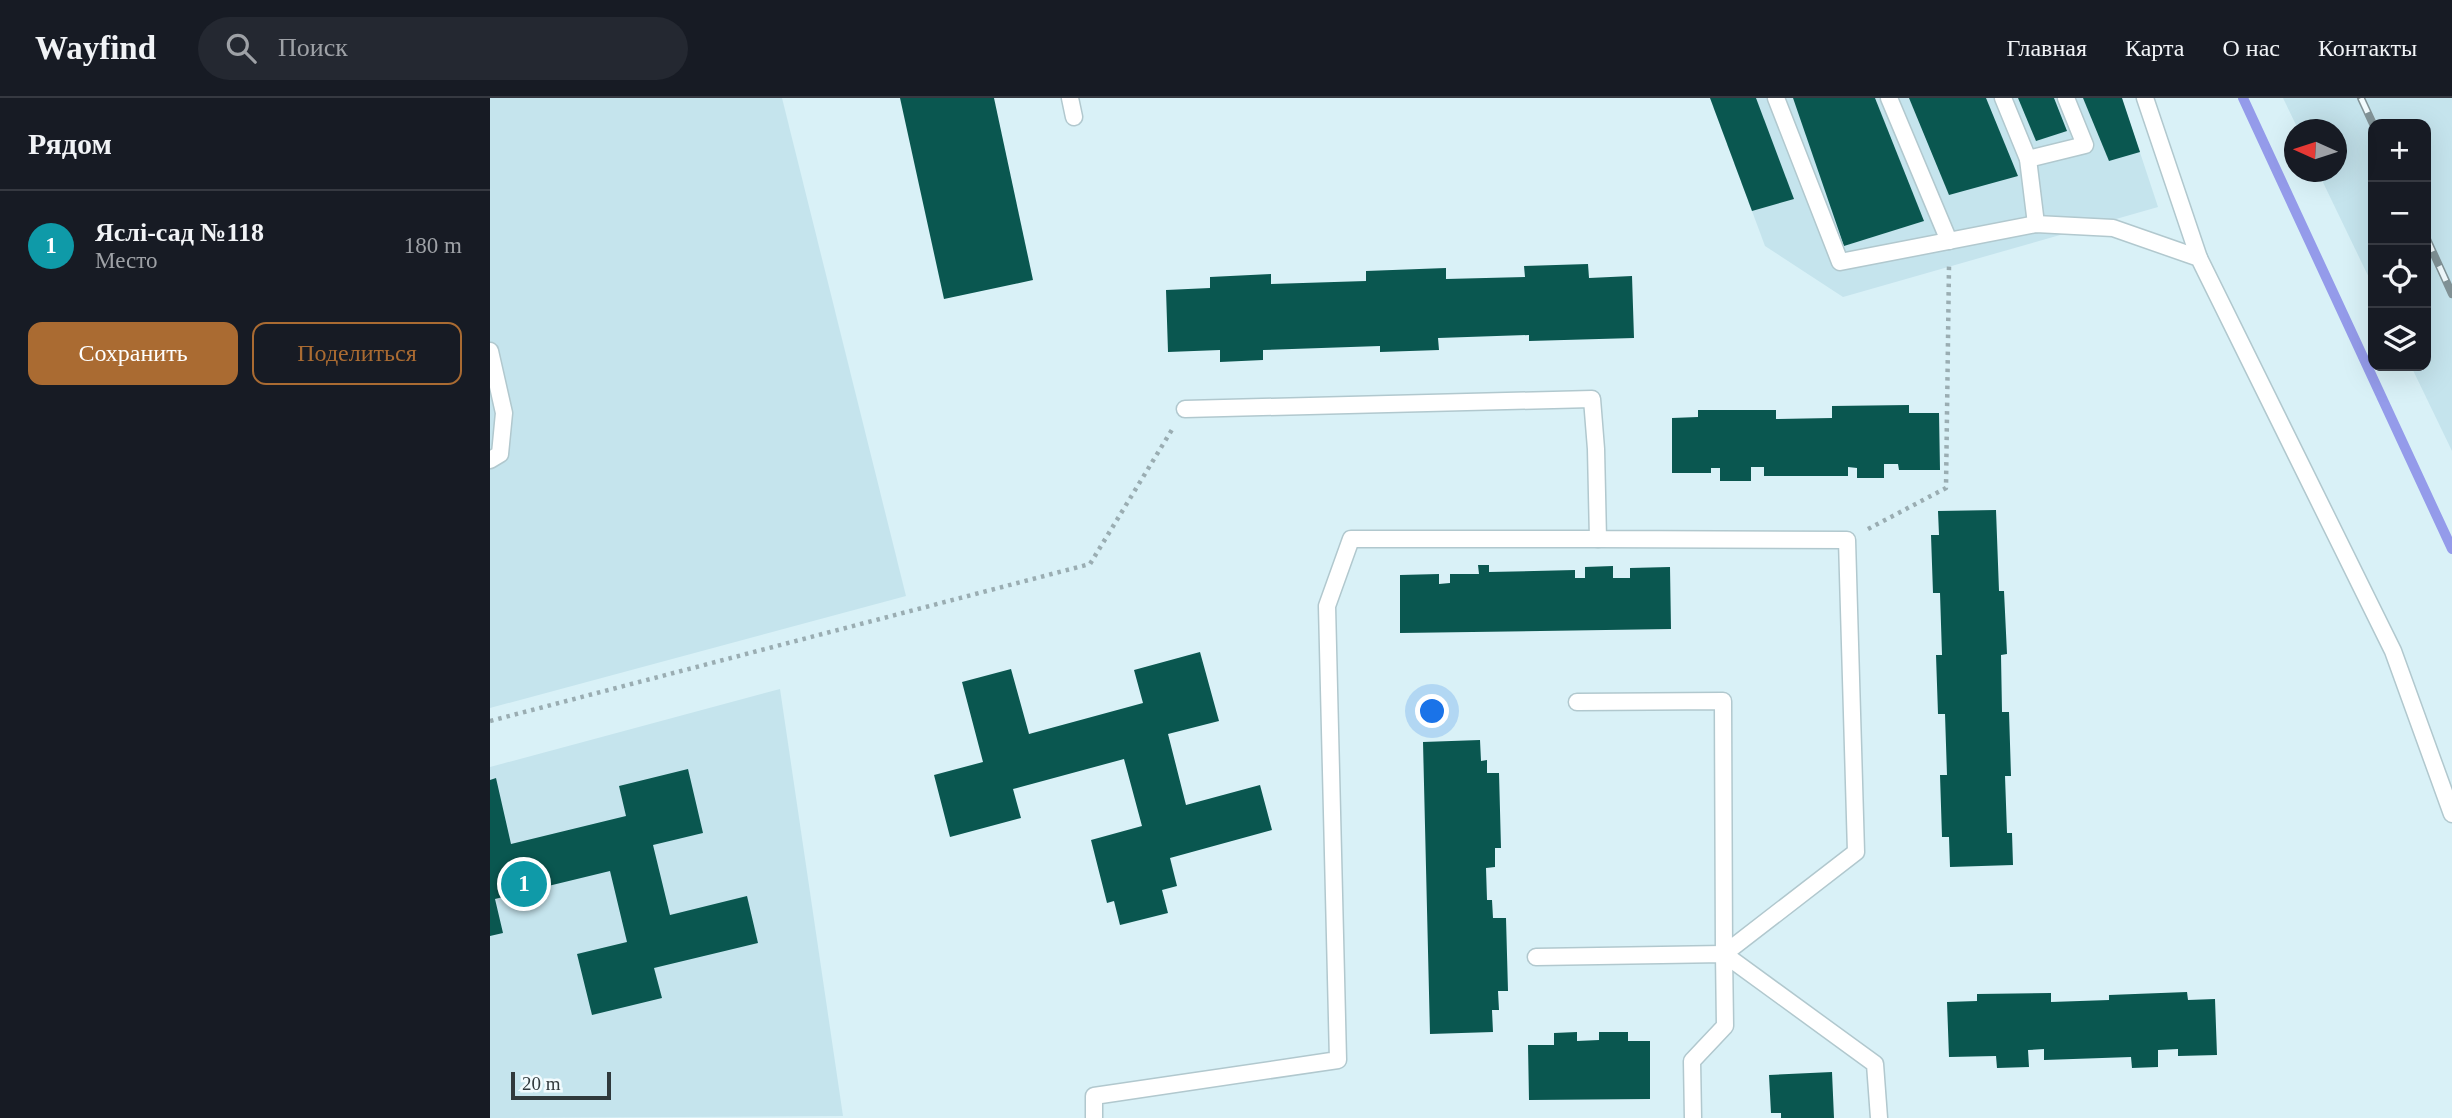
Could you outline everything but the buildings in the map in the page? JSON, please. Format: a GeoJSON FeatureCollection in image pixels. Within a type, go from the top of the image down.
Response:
{"type":"FeatureCollection","features":[{"type":"Feature","properties":{"kind":"lane"},"geometry":{"type":"LineString","coordinates":[[1070,98],[1074,117]]}},
{"type":"Feature","properties":{"kind":"lane"},"geometry":{"type":"LineString","coordinates":[[1776,98],[1840,262],[2036,224],[2113,228],[2199,258]]}},
{"type":"Feature","properties":{"kind":"lane"},"geometry":{"type":"LineString","coordinates":[[1889,98],[1949,241]]}},
{"type":"Feature","properties":{"kind":"lane"},"geometry":{"type":"LineString","coordinates":[[2003,98],[2028,159],[2036,224]]}},
{"type":"Feature","properties":{"kind":"lane"},"geometry":{"type":"LineString","coordinates":[[2028,159],[2085,145],[2066,98]]}},
{"type":"Feature","properties":{"kind":"lane"},"geometry":{"type":"LineString","coordinates":[[2145,98],[2199,258],[2393,651],[2452,814]]}},
{"type":"Feature","properties":{"kind":"lane"},"geometry":{"type":"LineString","coordinates":[[490,351],[504,413],[500,454],[490,460]]}},
{"type":"Feature","properties":{"kind":"lane"},"geometry":{"type":"LineString","coordinates":[[1185,409],[1592,399],[1598,539]]}},
{"type":"Feature","properties":{"kind":"lane"},"geometry":{"type":"LineString","coordinates":[[1094,1118],[1094,1096],[1338,1060],[1327,606],[1351,539],[1847,540],[1856,852],[1724,954],[1536,957]]}},
{"type":"Feature","properties":{"kind":"lane"},"geometry":{"type":"LineString","coordinates":[[1577,702],[1723,701],[1725,1026],[1692,1061],[1693,1118]]}},
{"type":"Feature","properties":{"kind":"lane"},"geometry":{"type":"LineString","coordinates":[[1724,954],[1875,1064],[1878,1118]]}},
{"type":"Feature","properties":{"kind":"path"},"geometry":{"type":"LineString","coordinates":[[1847,540],[1946,488],[1949,241]]}},
{"type":"Feature","properties":{"kind":"path"},"geometry":{"type":"LineString","coordinates":[[490,721],[1090,564],[1185,409]]}},
{"type":"Feature","properties":{"kind":"shaded area"},"geometry":{"type":"Polygon","coordinates":[[[490,98],[782,98],[906,596],[490,708],[490,98]]]}},
{"type":"Feature","properties":{"kind":"shaded area"},"geometry":{"type":"Polygon","coordinates":[[[1710,98],[2122,98],[2158,207],[1843,297],[1765,246],[1710,98]]]}},
{"type":"Feature","properties":{"kind":"shaded area"},"geometry":{"type":"Polygon","coordinates":[[[2283,98],[2452,98],[2452,451],[2413,371],[2431,371],[2431,119],[2368,119],[2368,276],[2323,182],[2347,182],[2347,119],[2293,119],[2283,98]]]}},
{"type":"Feature","properties":{"kind":"shaded area"},"geometry":{"type":"Polygon","coordinates":[[[780,689],[843,1116],[490,1118],[490,767],[780,689]]]}},
{"type":"Feature","properties":{"kind":"waterway"},"geometry":{"type":"LineString","coordinates":[[2243,98],[2452,549]]}},
{"type":"Feature","properties":{"kind":"railway"},"geometry":{"type":"LineString","coordinates":[[2361,98],[2371,119]]}},
{"type":"Feature","properties":{"kind":"railway"},"geometry":{"type":"LineString","coordinates":[[2430,245],[2452,294]]}},
{"type":"Feature","properties":{"kind":"place","name":"Яслі-сад №118"},"geometry":{"type":"Point","coordinates":[524,884]}}]}
